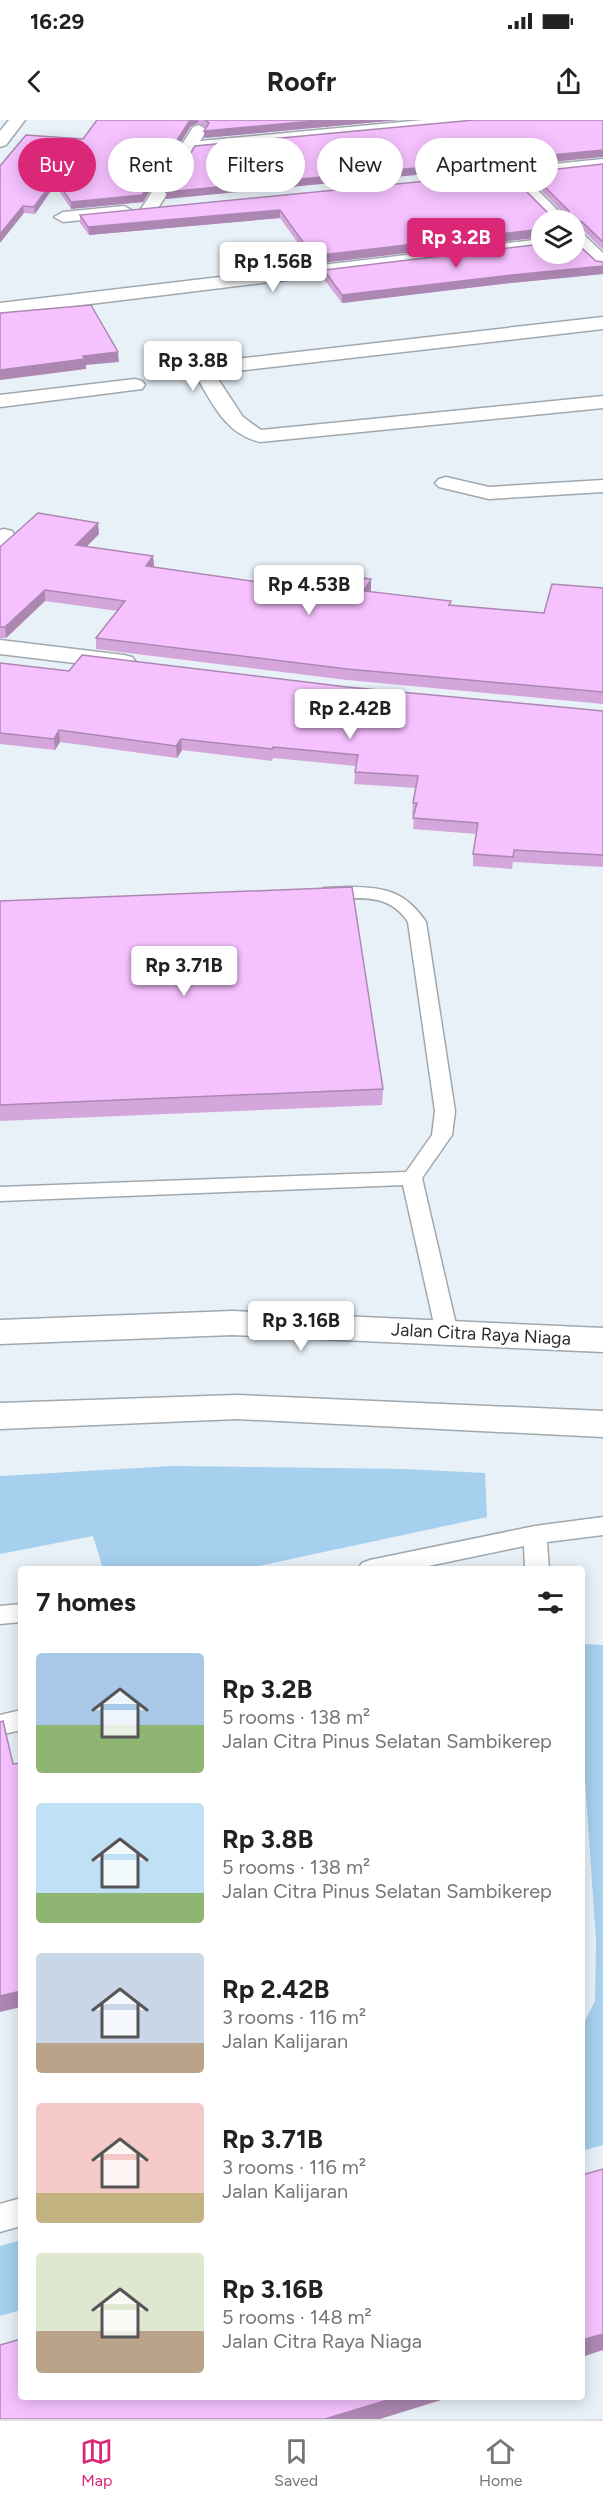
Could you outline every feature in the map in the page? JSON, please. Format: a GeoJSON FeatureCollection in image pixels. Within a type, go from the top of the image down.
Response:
{"type":"FeatureCollection","features":[{"type":"Feature","properties":{"kind":"street"},"geometry":{"type":"LineString","coordinates":[[0,142],[18,120]]}},
{"type":"Feature","properties":{"kind":"street"},"geometry":{"type":"LineString","coordinates":[[194,147],[473,120]]}},
{"type":"Feature","properties":{"kind":"street"},"geometry":{"type":"LineString","coordinates":[[194,138],[199,130]]}},
{"type":"Feature","properties":{"kind":"street"},"geometry":{"type":"LineString","coordinates":[[558,168],[603,164]]}},
{"type":"Feature","properties":{"kind":"street"},"geometry":{"type":"LineString","coordinates":[[149,209],[160,192]]}},
{"type":"Feature","properties":{"kind":"street"},"geometry":{"type":"LineString","coordinates":[[531,192],[549,210]]}},
{"type":"Feature","properties":{"kind":"street"},"geometry":{"type":"LineString","coordinates":[[63,217],[172,207]]}},
{"type":"Feature","properties":{"kind":"street"},"geometry":{"type":"LineString","coordinates":[[585,239],[603,238]]}},
{"type":"Feature","properties":{"kind":"street"},"geometry":{"type":"LineString","coordinates":[[0,309],[531,245]]}},
{"type":"Feature","properties":{"kind":"street"},"geometry":{"type":"LineString","coordinates":[[585,247],[603,263]]}},
{"type":"Feature","properties":{"kind":"street"},"geometry":{"type":"LineString","coordinates":[[603,323],[236,365],[214,371],[208,379],[238,426],[251,435],[260,436],[603,402]]}},
{"type":"Feature","properties":{"kind":"street"},"geometry":{"type":"LineString","coordinates":[[0,401],[135,386]]}},
{"type":"Feature","properties":{"kind":"street"},"geometry":{"type":"LineString","coordinates":[[446,483],[489,494],[603,486]]}},
{"type":"Feature","properties":{"kind":"street"},"geometry":{"type":"LineString","coordinates":[[0,647],[150,665]]}},
{"type":"Feature","properties":{"kind":"street","name":"Jalan Citra Raya Niaga"},"geometry":{"type":"LineString","coordinates":[[0,1332],[232,1323],[603,1340]]}},
{"type":"Feature","properties":{"kind":"street"},"geometry":{"type":"LineString","coordinates":[[0,1416],[237,1407],[603,1424]]}},
{"type":"Feature","properties":{"kind":"lane"},"geometry":{"type":"LineString","coordinates":[[304,894],[381,894],[402,902],[412,912],[417,922],[445,1111],[442,1135],[412,1178],[447,1333]]}},
{"type":"Feature","properties":{"kind":"lane"},"geometry":{"type":"LineString","coordinates":[[0,1194],[412,1178]]}},
{"type":"Feature","properties":{"kind":"lane"},"geometry":{"type":"LineString","coordinates":[[385,1566],[535,1535],[603,1526]]}},
{"type":"Feature","properties":{"kind":"lane"},"geometry":{"type":"LineString","coordinates":[[535,1535],[537,1566]]}},
{"type":"Feature","properties":{"kind":"lane"},"geometry":{"type":"LineString","coordinates":[[0,1615],[18,1613]]}},
{"type":"Feature","properties":{"kind":"lane"},"geometry":{"type":"LineString","coordinates":[[0,1725],[18,1721]]}},
{"type":"Feature","properties":{"kind":"lane"},"geometry":{"type":"LineString","coordinates":[[0,2218],[18,2213]]}},
{"type":"Feature","properties":{"kind":"shaded area"},"geometry":{"type":"Polygon","coordinates":[[[172,1466],[404,1469],[485,1473],[487,1517],[259,1566],[102,1566],[93,1536],[0,1554],[0,1476],[172,1466]]]}},
{"type":"Feature","properties":{"kind":"shaded area"},"geometry":{"type":"Polygon","coordinates":[[[585,1644],[603,1645],[603,2145],[585,2150],[585,2021],[595,2001],[596,1941],[585,1779],[585,1644]]]}},
{"type":"Feature","properties":{"kind":"shaded area"},"geometry":{"type":"Polygon","coordinates":[[[18,2241],[18,2311],[0,2316],[0,2246],[18,2241]]]}},
{"type":"Feature","properties":{"kind":"building"},"geometry":{"type":"Polygon","coordinates":[[[97,120],[190,120],[178,138],[108,138],[108,192],[144,192],[142,195],[71,202],[64,192],[96,192],[96,138],[84,138],[97,120]]]}},
{"type":"Feature","properties":{"kind":"building"},"geometry":{"type":"Polygon","coordinates":[[[205,120],[325,120],[204,131],[209,123],[205,120]]]}},
{"type":"Feature","properties":{"kind":"building"},"geometry":{"type":"Polygon","coordinates":[[[474,120],[603,120],[603,150],[558,154],[558,138],[415,138],[415,168],[403,169],[403,138],[317,138],[317,177],[305,179],[305,138],[281,138],[474,120]]]}},
{"type":"Feature","properties":{"kind":"building"},"geometry":{"type":"Polygon","coordinates":[[[26,135],[69,138],[23,138],[26,135]]]}},
{"type":"Feature","properties":{"kind":"building"},"geometry":{"type":"Polygon","coordinates":[[[18,145],[18,192],[45,192],[34,207],[23,206],[0,234],[0,166],[18,145]]]}},
{"type":"Feature","properties":{"kind":"building"},"geometry":{"type":"Polygon","coordinates":[[[206,145],[206,188],[194,189],[195,146],[206,145]]]}},
{"type":"Feature","properties":{"kind":"building"},"geometry":{"type":"Polygon","coordinates":[[[603,164],[603,242],[585,225],[585,210],[568,210],[550,192],[558,192],[558,169],[603,164]]]}},
{"type":"Feature","properties":{"kind":"building"},"geometry":{"type":"Polygon","coordinates":[[[415,182],[415,192],[527,192],[545,210],[531,210],[531,230],[313,256],[280,210],[88,227],[80,215],[317,192],[403,192],[403,183],[415,182]]]}},
{"type":"Feature","properties":{"kind":"building"},"geometry":{"type":"Polygon","coordinates":[[[531,245],[531,264],[585,264],[585,251],[596,261],[603,262],[603,266],[342,295],[324,270],[531,245]]]}},
{"type":"Feature","properties":{"kind":"building"},"geometry":{"type":"Polygon","coordinates":[[[91,305],[118,352],[83,356],[85,359],[0,370],[0,313],[91,305]]]}},
{"type":"Feature","properties":{"kind":"building"},"geometry":{"type":"Polygon","coordinates":[[[38,513],[98,523],[76,545],[153,556],[146,566],[258,582],[269,566],[371,579],[364,591],[451,601],[449,605],[544,613],[552,584],[603,588],[603,692],[347,669],[96,638],[125,601],[45,590],[5,627],[0,627],[0,547],[38,513]]]}},
{"type":"Feature","properties":{"kind":"building"},"geometry":{"type":"Polygon","coordinates":[[[82,655],[347,687],[603,711],[603,855],[514,850],[513,857],[473,854],[478,823],[413,818],[417,803],[413,803],[418,776],[355,772],[358,755],[181,739],[176,746],[59,730],[54,739],[0,733],[0,663],[69,671],[82,655]]]}},
{"type":"Feature","properties":{"kind":"building"},"geometry":{"type":"Polygon","coordinates":[[[352,887],[383,1089],[0,1105],[0,901],[352,887]]]}},
{"type":"Feature","properties":{"kind":"building"},"geometry":{"type":"Polygon","coordinates":[[[3,1721],[13,1764],[18,1763],[18,1992],[0,1996],[0,1722],[3,1721]]]}},
{"type":"Feature","properties":{"kind":"building"},"geometry":{"type":"Polygon","coordinates":[[[603,2169],[603,2334],[585,2339],[585,2174],[603,2169]]]}},
{"type":"Feature","properties":{"kind":"building"},"geometry":{"type":"Polygon","coordinates":[[[18,2340],[18,2400],[387,2400],[325,2419],[0,2419],[0,2345],[18,2340]]]}}]}
